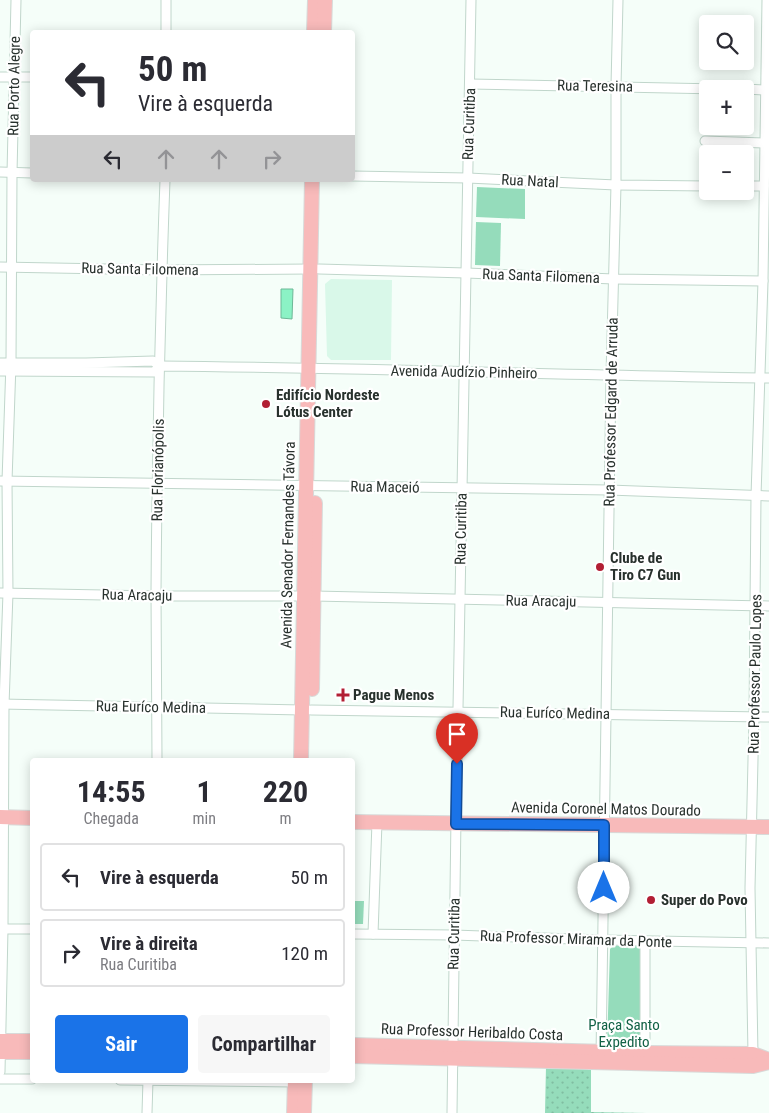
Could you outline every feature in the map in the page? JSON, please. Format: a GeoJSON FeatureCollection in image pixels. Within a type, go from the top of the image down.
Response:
{"type":"FeatureCollection","features":[{"type":"Feature","properties":{"kind":"main road"},"geometry":{"type":"LineString","coordinates":[[314,30],[315,0]]}},
{"type":"Feature","properties":{"kind":"main road"},"geometry":{"type":"LineString","coordinates":[[324,0],[324,30]]}},
{"type":"Feature","properties":{"kind":"main road","name":"Avenida Senador Fernandes Távora"},"geometry":{"type":"LineString","coordinates":[[312,182],[315,269]]}},
{"type":"Feature","properties":{"kind":"main road","name":"Avenida Senador Fernandes Távora"},"geometry":{"type":"LineString","coordinates":[[301,758],[306,710],[312,368],[320,182]]}},
{"type":"Feature","properties":{"kind":"main road","name":"Avenida Senador Fernandes Távora"},"geometry":{"type":"LineString","coordinates":[[306,710],[310,758]]}},
{"type":"Feature","properties":{"kind":"main road"},"geometry":{"type":"LineString","coordinates":[[2,817],[30,818]]}},
{"type":"Feature","properties":{"kind":"main road","name":"Avenida Coronel Matos Dourado"},"geometry":{"type":"LineString","coordinates":[[355,822],[769,827]]}},
{"type":"Feature","properties":{"kind":"main road"},"geometry":{"type":"LineString","coordinates":[[0,1046],[30,1041]]}},
{"type":"Feature","properties":{"kind":"main road","name":"Rua Professor Heribaldo Costa"},"geometry":{"type":"LineString","coordinates":[[355,1045],[453,1053]]}},
{"type":"Feature","properties":{"kind":"main road"},"geometry":{"type":"LineString","coordinates":[[0,1046],[30,1052]]}},
{"type":"Feature","properties":{"kind":"main road","name":"Rua Professor Heribaldo Costa"},"geometry":{"type":"LineString","coordinates":[[355,1056],[453,1053],[512,1054],[645,1058],[753,1066],[769,1061]]}},
{"type":"Feature","properties":{"kind":"main road","name":"Rua Professor Heribaldo Costa"},"geometry":{"type":"LineString","coordinates":[[645,1058],[753,1054],[769,1061]]}},
{"type":"Feature","properties":{"kind":"main road"},"geometry":{"type":"LineString","coordinates":[[294,1113],[298,1083]]}},
{"type":"Feature","properties":{"kind":"main road"},"geometry":{"type":"LineString","coordinates":[[298,1083],[304,1113]]}},
{"type":"Feature","properties":{"kind":"street","name":"Rua Porto Alegre"},"geometry":{"type":"LineString","coordinates":[[0,1072],[4,593],[3,481],[10,367],[16,0]]}},
{"type":"Feature","properties":{"kind":"street"},"geometry":{"type":"LineString","coordinates":[[166,0],[166,30]]}},
{"type":"Feature","properties":{"kind":"street","name":"Rua Curitiba"},"geometry":{"type":"LineString","coordinates":[[452,1113],[471,0]]}},
{"type":"Feature","properties":{"kind":"street","name":"Rua Professor Edgard de Arruda"},"geometry":{"type":"LineString","coordinates":[[601,1057],[618,0]]}},
{"type":"Feature","properties":{"kind":"street","name":"Rua Professor Paulo Lopes"},"geometry":{"type":"LineString","coordinates":[[753,1054],[750,943],[751,827],[756,606],[756,496],[764,378],[763,282],[767,0]]}},
{"type":"Feature","properties":{"kind":"street"},"geometry":{"type":"LineString","coordinates":[[0,77],[30,77]]}},
{"type":"Feature","properties":{"kind":"street","name":"Rua Teresina"},"geometry":{"type":"LineString","coordinates":[[470,84],[699,88]]}},
{"type":"Feature","properties":{"kind":"street"},"geometry":{"type":"LineString","coordinates":[[754,89],[766,90]]}},
{"type":"Feature","properties":{"kind":"street"},"geometry":{"type":"LineString","coordinates":[[705,141],[765,143]]}},
{"type":"Feature","properties":{"kind":"street"},"geometry":{"type":"LineString","coordinates":[[0,172],[30,173]]}},
{"type":"Feature","properties":{"kind":"street","name":"Rua Natal"},"geometry":{"type":"LineString","coordinates":[[355,176],[699,186]]}},
{"type":"Feature","properties":{"kind":"street","name":"Rua Florianópolis"},"geometry":{"type":"LineString","coordinates":[[157,758],[157,484],[165,182]]}},
{"type":"Feature","properties":{"kind":"street"},"geometry":{"type":"LineString","coordinates":[[754,186],[764,186]]}},
{"type":"Feature","properties":{"kind":"street","name":"Rua Santa Filomena"},"geometry":{"type":"LineString","coordinates":[[0,267],[162,270],[315,269],[763,282]]}},
{"type":"Feature","properties":{"kind":"street","name":"Avenida Audízio Pinheiro"},"geometry":{"type":"LineString","coordinates":[[0,363],[10,367],[86,367],[154,372],[160,366],[764,378]]}},
{"type":"Feature","properties":{"kind":"street","name":"Avenida Audízio Pinheiro"},"geometry":{"type":"LineString","coordinates":[[0,371],[10,367]]}},
{"type":"Feature","properties":{"kind":"street","name":"Rua Maceió"},"geometry":{"type":"LineString","coordinates":[[3,481],[609,490],[769,496]]}},
{"type":"Feature","properties":{"kind":"street","name":"Rua Aracaju"},"geometry":{"type":"LineString","coordinates":[[4,593],[156,596],[309,596],[769,606]]}},
{"type":"Feature","properties":{"kind":"street","name":"Rua Euríco Medina"},"geometry":{"type":"LineString","coordinates":[[2,704],[769,717]]}},
{"type":"Feature","properties":{"kind":"street"},"geometry":{"type":"LineString","coordinates":[[373,934],[377,822]]}},
{"type":"Feature","properties":{"kind":"street"},"geometry":{"type":"LineString","coordinates":[[2,929],[30,929]]}},
{"type":"Feature","properties":{"kind":"street","name":"Rua Professor Miramar da Ponte"},"geometry":{"type":"LineString","coordinates":[[355,934],[769,942]]}},
{"type":"Feature","properties":{"kind":"street"},"geometry":{"type":"LineString","coordinates":[[645,941],[645,1058]]}},
{"type":"Feature","properties":{"kind":"street"},"geometry":{"type":"LineString","coordinates":[[0,1079],[30,1079]]}},
{"type":"Feature","properties":{"kind":"street"},"geometry":{"type":"LineString","coordinates":[[147,1113],[148,1083]]}},
{"type":"Feature","properties":{"kind":"shaded area"},"geometry":{"type":"Polygon","coordinates":[[[331,279],[392,280],[391,360],[331,360],[327,356],[325,284],[331,279]]]}},
{"type":"Feature","properties":{"kind":"shaded area"},"geometry":{"type":"Polygon","coordinates":[[[281,289],[293,289],[292,319],[281,318],[281,289]]]}},
{"type":"Feature","properties":{"kind":"green space"},"geometry":{"type":"Polygon","coordinates":[[[477,187],[525,189],[525,219],[476,217],[477,187]]]}},
{"type":"Feature","properties":{"kind":"green space"},"geometry":{"type":"Polygon","coordinates":[[[476,222],[501,223],[500,266],[475,265],[476,222]]]}},
{"type":"Feature","properties":{"kind":"green space"},"geometry":{"type":"Polygon","coordinates":[[[355,901],[364,901],[363,924],[355,924],[355,901]]]}},
{"type":"Feature","properties":{"kind":"green space","name":"Praça Santo Expedito"},"geometry":{"type":"Polygon","coordinates":[[[613,946],[638,946],[642,951],[640,1047],[607,1046],[610,949],[613,946]]]}},
{"type":"Feature","properties":{"kind":"green space"},"geometry":{"type":"Polygon","coordinates":[[[546,1066],[591,1067],[591,1112],[647,1113],[545,1113],[546,1066]]]}},
{"type":"Feature","properties":{"kind":"place","name":"Edifício Nordeste Lótus Center"},"geometry":{"type":"Point","coordinates":[266,404]}},
{"type":"Feature","properties":{"kind":"place","name":"Clube de Tiro C7 Gun"},"geometry":{"type":"Point","coordinates":[600,567]}},
{"type":"Feature","properties":{"kind":"place","name":"Pague Menos"},"geometry":{"type":"Point","coordinates":[343,695]}},
{"type":"Feature","properties":{"kind":"place","name":"Super do Povo"},"geometry":{"type":"Point","coordinates":[651,900]}},
{"type":"Feature","properties":{"kind":"route"},"geometry":{"type":"LineString","coordinates":[[457,764],[456,824],[604,825],[604,888]]}}]}
